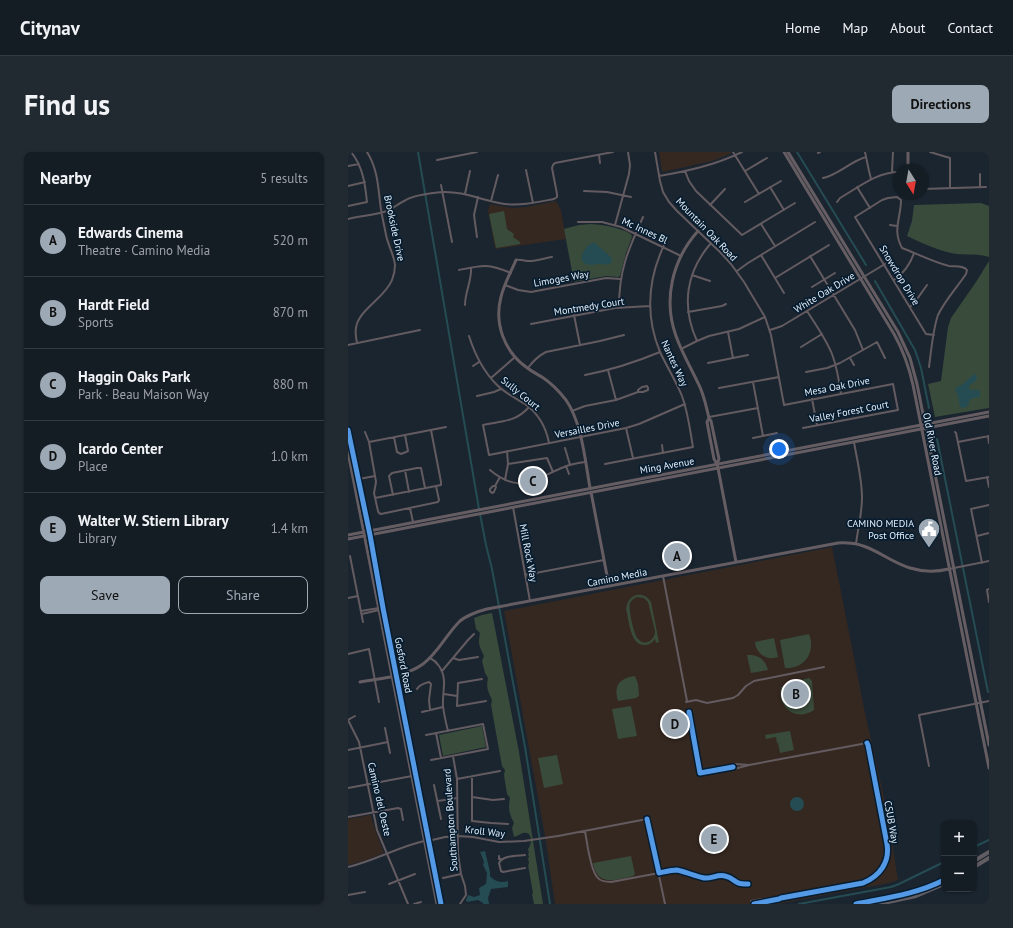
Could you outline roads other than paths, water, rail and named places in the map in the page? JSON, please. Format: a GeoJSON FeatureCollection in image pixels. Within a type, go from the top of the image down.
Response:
{"type":"FeatureCollection","features":[{"type":"Feature","properties":{"kind":"main road","name":"Old River Road"},"geometry":{"type":"LineString","coordinates":[[784,152],[898,332],[907,349],[915,375],[927,428],[989,745]]}},
{"type":"Feature","properties":{"kind":"main road","name":"Old River Road"},"geometry":{"type":"LineString","coordinates":[[788,152],[863,278],[894,334],[902,350],[911,376],[976,704],[988,756],[989,768]]}},
{"type":"Feature","properties":{"kind":"main road"},"geometry":{"type":"LineString","coordinates":[[908,152],[908,164]]}},
{"type":"Feature","properties":{"kind":"main road"},"geometry":{"type":"LineString","coordinates":[[698,231],[681,256],[673,276],[670,302],[671,315],[681,349],[701,389],[711,421],[719,458],[717,466],[736,562]]}},
{"type":"Feature","properties":{"kind":"main road"},"geometry":{"type":"LineString","coordinates":[[516,260],[505,285],[500,302],[499,313],[502,334],[506,344],[515,357],[554,387],[563,396],[572,411],[577,424],[590,488]]}},
{"type":"Feature","properties":{"kind":"main road","name":"Ming Avenue"},"geometry":{"type":"LineString","coordinates":[[348,539],[364,534],[482,511],[528,500],[854,442],[921,427],[926,424],[989,412]]}},
{"type":"Feature","properties":{"kind":"main road","name":"Ming Avenue"},"geometry":{"type":"LineString","coordinates":[[482,511],[513,507],[921,427],[927,428],[989,416]]}},
{"type":"Feature","properties":{"kind":"main road","name":"Gosford Road"},"geometry":{"type":"LineString","coordinates":[[348,430],[369,533],[412,776],[441,904]]}},
{"type":"Feature","properties":{"kind":"main road","name":"Gosford Road"},"geometry":{"type":"LineString","coordinates":[[348,452],[427,841],[437,904]]}},
{"type":"Feature","properties":{"kind":"main road"},"geometry":{"type":"LineString","coordinates":[[349,456],[352,460],[355,477],[358,479]]}},
{"type":"Feature","properties":{"kind":"main road"},"geometry":{"type":"LineString","coordinates":[[591,492],[609,586]]}},
{"type":"Feature","properties":{"kind":"main road"},"geometry":{"type":"LineString","coordinates":[[513,507],[515,504],[528,500]]}},
{"type":"Feature","properties":{"kind":"main road","name":"Ming Avenue"},"geometry":{"type":"LineString","coordinates":[[369,533],[413,522],[477,512]]}},
{"type":"Feature","properties":{"kind":"main road","name":"Ming Avenue"},"geometry":{"type":"LineString","coordinates":[[348,535],[364,534]]}},
{"type":"Feature","properties":{"kind":"main road","name":"Camino Media"},"geometry":{"type":"LineString","coordinates":[[360,682],[413,670],[422,665],[430,658],[459,623],[479,612],[530,601],[834,543],[856,544],[871,548],[916,570],[932,571],[949,569]]}},
{"type":"Feature","properties":{"kind":"main road"},"geometry":{"type":"LineString","coordinates":[[977,862],[989,853]]}},
{"type":"Feature","properties":{"kind":"main road"},"geometry":{"type":"LineString","coordinates":[[977,863],[989,858]]}},
{"type":"Feature","properties":{"kind":"main road"},"geometry":{"type":"LineString","coordinates":[[856,904],[909,894],[941,881]]}},
{"type":"Feature","properties":{"kind":"main road"},"geometry":{"type":"LineString","coordinates":[[879,904],[916,896],[934,890],[941,886]]}},
{"type":"Feature","properties":{"kind":"street"},"geometry":{"type":"LineString","coordinates":[[348,206],[367,202],[363,172],[351,152]]}},
{"type":"Feature","properties":{"kind":"street","name":"Brookside Drive"},"geometry":{"type":"LineString","coordinates":[[357,343],[356,331],[358,320],[388,287],[394,273],[394,260],[388,243],[376,173],[367,152]]}},
{"type":"Feature","properties":{"kind":"street"},"geometry":{"type":"LineString","coordinates":[[437,160],[465,153],[477,152]]}},
{"type":"Feature","properties":{"kind":"street"},"geometry":{"type":"LineString","coordinates":[[348,219],[390,210],[408,198],[442,192],[465,194],[511,205],[554,199],[557,197],[552,168],[555,163],[613,152]]}},
{"type":"Feature","properties":{"kind":"street"},"geometry":{"type":"LineString","coordinates":[[615,225],[630,170],[628,152]]}},
{"type":"Feature","properties":{"kind":"street","name":"Mountain Oak Road"},"geometry":{"type":"LineString","coordinates":[[655,152],[658,176],[669,202],[726,258],[737,271],[765,317],[770,330],[784,404]]}},
{"type":"Feature","properties":{"kind":"street"},"geometry":{"type":"LineString","coordinates":[[733,152],[759,194]]}},
{"type":"Feature","properties":{"kind":"street"},"geometry":{"type":"LineString","coordinates":[[658,176],[714,164],[742,152]]}},
{"type":"Feature","properties":{"kind":"street"},"geometry":{"type":"LineString","coordinates":[[866,152],[871,179]]}},
{"type":"Feature","properties":{"kind":"street"},"geometry":{"type":"LineString","coordinates":[[837,202],[840,198],[871,179],[879,175],[892,172],[892,152]]}},
{"type":"Feature","properties":{"kind":"street"},"geometry":{"type":"LineString","coordinates":[[930,152],[950,158],[950,188]]}},
{"type":"Feature","properties":{"kind":"street"},"geometry":{"type":"LineString","coordinates":[[599,155],[600,163]]}},
{"type":"Feature","properties":{"kind":"street"},"geometry":{"type":"LineString","coordinates":[[823,178],[829,177],[866,157]]}},
{"type":"Feature","properties":{"kind":"street"},"geometry":{"type":"LineString","coordinates":[[745,171],[767,158]]}},
{"type":"Feature","properties":{"kind":"street"},"geometry":{"type":"LineString","coordinates":[[348,166],[359,164]]}},
{"type":"Feature","properties":{"kind":"street"},"geometry":{"type":"LineString","coordinates":[[526,170],[533,203]]}},
{"type":"Feature","properties":{"kind":"street"},"geometry":{"type":"LineString","coordinates":[[465,194],[470,171]]}},
{"type":"Feature","properties":{"kind":"street"},"geometry":{"type":"LineString","coordinates":[[685,171],[693,189],[742,235],[795,204]]}},
{"type":"Feature","properties":{"kind":"street"},"geometry":{"type":"LineString","coordinates":[[980,174],[980,187]]}},
{"type":"Feature","properties":{"kind":"street"},"geometry":{"type":"LineString","coordinates":[[491,201],[498,175]]}},
{"type":"Feature","properties":{"kind":"street"},"geometry":{"type":"LineString","coordinates":[[745,202],[781,181]]}},
{"type":"Feature","properties":{"kind":"street"},"geometry":{"type":"LineString","coordinates":[[348,186],[365,182]]}},
{"type":"Feature","properties":{"kind":"street"},"geometry":{"type":"LineString","coordinates":[[441,185],[452,242]]}},
{"type":"Feature","properties":{"kind":"street"},"geometry":{"type":"LineString","coordinates":[[770,187],[784,210]]}},
{"type":"Feature","properties":{"kind":"street"},"geometry":{"type":"LineString","coordinates":[[929,189],[986,187]]}},
{"type":"Feature","properties":{"kind":"street"},"geometry":{"type":"LineString","coordinates":[[857,188],[870,208],[888,198],[897,197],[900,199],[901,202],[897,226],[897,237],[902,248],[946,265],[965,268],[967,270],[966,274],[940,312],[937,320],[929,367]]}},
{"type":"Feature","properties":{"kind":"street"},"geometry":{"type":"LineString","coordinates":[[710,205],[725,189]]}},
{"type":"Feature","properties":{"kind":"street"},"geometry":{"type":"LineString","coordinates":[[584,191],[599,191],[632,197]]}},
{"type":"Feature","properties":{"kind":"street"},"geometry":{"type":"LineString","coordinates":[[477,237],[474,215],[478,197]]}},
{"type":"Feature","properties":{"kind":"street","name":"Snowdrop Drive"},"geometry":{"type":"LineString","coordinates":[[870,208],[855,217],[926,334],[934,335]]}},
{"type":"Feature","properties":{"kind":"street"},"geometry":{"type":"LineString","coordinates":[[619,307],[624,263],[643,217]]}},
{"type":"Feature","properties":{"kind":"street","name":"Mc Innes Bl"},"geometry":{"type":"LineString","coordinates":[[578,222],[602,222],[615,225],[636,233],[681,256]]}},
{"type":"Feature","properties":{"kind":"street"},"geometry":{"type":"LineString","coordinates":[[737,271],[815,222]]}},
{"type":"Feature","properties":{"kind":"street"},"geometry":{"type":"LineString","coordinates":[[761,224],[775,246]]}},
{"type":"Feature","properties":{"kind":"street"},"geometry":{"type":"LineString","coordinates":[[890,225],[897,226]]}},
{"type":"Feature","properties":{"kind":"street","name":"Nantes Way"},"geometry":{"type":"LineString","coordinates":[[663,453],[693,447],[685,404],[679,388],[660,352],[652,328],[650,289],[656,262],[667,239]]}},
{"type":"Feature","properties":{"kind":"street"},"geometry":{"type":"LineString","coordinates":[[697,341],[690,324],[688,294],[692,275],[699,259],[711,243]]}},
{"type":"Feature","properties":{"kind":"street"},"geometry":{"type":"LineString","coordinates":[[775,278],[829,245]]}},
{"type":"Feature","properties":{"kind":"street"},"geometry":{"type":"LineString","coordinates":[[894,280],[906,269],[914,253]]}},
{"type":"Feature","properties":{"kind":"street"},"geometry":{"type":"LineString","coordinates":[[761,255],[784,293]]}},
{"type":"Feature","properties":{"kind":"street"},"geometry":{"type":"LineString","coordinates":[[810,256],[855,330],[863,350]]}},
{"type":"Feature","properties":{"kind":"street"},"geometry":{"type":"LineString","coordinates":[[516,260],[532,261],[552,257]]}},
{"type":"Feature","properties":{"kind":"street","name":"White Oak Drive"},"geometry":{"type":"LineString","coordinates":[[770,330],[782,326],[884,264]]}},
{"type":"Feature","properties":{"kind":"street"},"geometry":{"type":"LineString","coordinates":[[458,270],[492,266],[511,273]]}},
{"type":"Feature","properties":{"kind":"street"},"geometry":{"type":"LineString","coordinates":[[465,305],[471,276],[471,268]]}},
{"type":"Feature","properties":{"kind":"street"},"geometry":{"type":"LineString","coordinates":[[812,287],[836,273]]}},
{"type":"Feature","properties":{"kind":"street"},"geometry":{"type":"LineString","coordinates":[[692,275],[710,281]]}},
{"type":"Feature","properties":{"kind":"street","name":"Limoges Way"},"geometry":{"type":"LineString","coordinates":[[505,285],[518,290],[531,292],[606,278],[621,280]]}},
{"type":"Feature","properties":{"kind":"street"},"geometry":{"type":"LineString","coordinates":[[910,306],[915,302],[927,285]]}},
{"type":"Feature","properties":{"kind":"street"},"geometry":{"type":"LineString","coordinates":[[688,312],[726,304]]}},
{"type":"Feature","properties":{"kind":"street","name":"Montmedy Court"},"geometry":{"type":"LineString","coordinates":[[531,324],[619,307],[650,306]]}},
{"type":"Feature","properties":{"kind":"street"},"geometry":{"type":"LineString","coordinates":[[807,311],[829,347],[836,365],[841,394]]}},
{"type":"Feature","properties":{"kind":"street"},"geometry":{"type":"LineString","coordinates":[[574,316],[580,346]]}},
{"type":"Feature","properties":{"kind":"street"},"geometry":{"type":"LineString","coordinates":[[681,349],[709,336],[739,329],[765,317]]}},
{"type":"Feature","properties":{"kind":"street"},"geometry":{"type":"LineString","coordinates":[[348,345],[420,330]]}},
{"type":"Feature","properties":{"kind":"street"},"geometry":{"type":"LineString","coordinates":[[728,332],[733,358]]}},
{"type":"Feature","properties":{"kind":"street"},"geometry":{"type":"LineString","coordinates":[[801,347],[822,334]]}},
{"type":"Feature","properties":{"kind":"street"},"geometry":{"type":"LineString","coordinates":[[528,368],[534,360],[550,351],[580,346],[624,335]]}},
{"type":"Feature","properties":{"kind":"street","name":"Sully Court"},"geometry":{"type":"LineString","coordinates":[[469,336],[479,362],[491,378],[502,389],[529,407],[537,415],[546,432],[549,443]]}},
{"type":"Feature","properties":{"kind":"street"},"geometry":{"type":"LineString","coordinates":[[806,372],[836,365],[877,342],[885,358]]}},
{"type":"Feature","properties":{"kind":"street"},"geometry":{"type":"LineString","coordinates":[[585,375],[608,370],[660,352]]}},
{"type":"Feature","properties":{"kind":"street"},"geometry":{"type":"LineString","coordinates":[[708,363],[748,355]]}},
{"type":"Feature","properties":{"kind":"street"},"geometry":{"type":"LineString","coordinates":[[491,378],[515,357]]}},
{"type":"Feature","properties":{"kind":"street"},"geometry":{"type":"LineString","coordinates":[[850,358],[854,365]]}},
{"type":"Feature","properties":{"kind":"street"},"geometry":{"type":"LineString","coordinates":[[473,366],[479,362]]}},
{"type":"Feature","properties":{"kind":"street"},"geometry":{"type":"LineString","coordinates":[[608,370],[616,400]]}},
{"type":"Feature","properties":{"kind":"street"},"geometry":{"type":"LineString","coordinates":[[719,388],[779,377]]}},
{"type":"Feature","properties":{"kind":"street"},"geometry":{"type":"LineString","coordinates":[[753,382],[763,436]]}},
{"type":"Feature","properties":{"kind":"street","name":"Mesa Oak Drive"},"geometry":{"type":"LineString","coordinates":[[784,404],[893,384],[898,410]]}},
{"type":"Feature","properties":{"kind":"street"},"geometry":{"type":"LineString","coordinates":[[572,411],[585,406],[616,400],[638,392],[643,392],[648,390],[647,386],[642,387],[638,392]]}},
{"type":"Feature","properties":{"kind":"street"},"geometry":{"type":"LineString","coordinates":[[477,396],[502,389]]}},
{"type":"Feature","properties":{"kind":"street"},"geometry":{"type":"LineString","coordinates":[[812,399],[817,425]]}},
{"type":"Feature","properties":{"kind":"street","name":"Versailles Drive"},"geometry":{"type":"LineString","coordinates":[[529,407],[516,418],[483,425],[489,455],[626,428],[685,404]]}},
{"type":"Feature","properties":{"kind":"street"},"geometry":{"type":"LineString","coordinates":[[709,418],[758,408]]}},
{"type":"Feature","properties":{"kind":"street","name":"Valley Forest Court"},"geometry":{"type":"LineString","coordinates":[[803,428],[898,410]]}},
{"type":"Feature","properties":{"kind":"street"},"geometry":{"type":"LineString","coordinates":[[369,442],[446,427]]}},
{"type":"Feature","properties":{"kind":"street"},"geometry":{"type":"LineString","coordinates":[[626,428],[633,458]]}},
{"type":"Feature","properties":{"kind":"street"},"geometry":{"type":"LineString","coordinates":[[375,498],[440,485],[441,482],[431,430]]}},
{"type":"Feature","properties":{"kind":"street"},"geometry":{"type":"LineString","coordinates":[[364,432],[369,442],[376,482],[374,493],[379,513],[381,514],[438,502],[439,500],[436,486]]}},
{"type":"Feature","properties":{"kind":"street"},"geometry":{"type":"LineString","coordinates":[[955,432],[966,481],[988,477],[989,486]]}},
{"type":"Feature","properties":{"kind":"street"},"geometry":{"type":"LineString","coordinates":[[753,438],[778,433]]}},
{"type":"Feature","properties":{"kind":"street"},"geometry":{"type":"LineString","coordinates":[[394,437],[398,453],[401,454],[408,451],[405,435]]}},
{"type":"Feature","properties":{"kind":"street"},"geometry":{"type":"LineString","coordinates":[[958,442],[988,436],[989,443]]}},
{"type":"Feature","properties":{"kind":"street"},"geometry":{"type":"LineString","coordinates":[[854,442],[861,481],[862,498],[862,511],[856,544]]}},
{"type":"Feature","properties":{"kind":"street"},"geometry":{"type":"LineString","coordinates":[[605,464],[663,453],[662,445]]}},
{"type":"Feature","properties":{"kind":"street"},"geometry":{"type":"LineString","coordinates":[[565,448],[570,465]]}},
{"type":"Feature","properties":{"kind":"street"},"geometry":{"type":"LineString","coordinates":[[505,480],[508,464],[507,451]]}},
{"type":"Feature","properties":{"kind":"street"},"geometry":{"type":"LineString","coordinates":[[508,464],[547,458],[554,472]]}},
{"type":"Feature","properties":{"kind":"street"},"geometry":{"type":"LineString","coordinates":[[490,470],[505,480],[519,483],[537,480],[566,466],[585,462]]}},
{"type":"Feature","properties":{"kind":"street"},"geometry":{"type":"LineString","coordinates":[[566,466],[569,474]]}},
{"type":"Feature","properties":{"kind":"street"},"geometry":{"type":"LineString","coordinates":[[393,495],[390,475],[392,473],[405,470],[420,468],[425,488]]}},
{"type":"Feature","properties":{"kind":"street"},"geometry":{"type":"LineString","coordinates":[[405,470],[409,492]]}},
{"type":"Feature","properties":{"kind":"street"},"geometry":{"type":"LineString","coordinates":[[358,479],[375,476]]}},
{"type":"Feature","properties":{"kind":"street"},"geometry":{"type":"LineString","coordinates":[[495,486],[500,477]]}},
{"type":"Feature","properties":{"kind":"street"},"geometry":{"type":"LineString","coordinates":[[590,488],[591,492]]}},
{"type":"Feature","properties":{"kind":"street"},"geometry":{"type":"LineString","coordinates":[[982,562],[971,509],[989,505]]}},
{"type":"Feature","properties":{"kind":"street","name":"Mill Rock Way"},"geometry":{"type":"LineString","coordinates":[[513,507],[530,601]]}},
{"type":"Feature","properties":{"kind":"street"},"geometry":{"type":"LineString","coordinates":[[410,508],[413,522]]}},
{"type":"Feature","properties":{"kind":"street"},"geometry":{"type":"LineString","coordinates":[[977,536],[989,533]]}},
{"type":"Feature","properties":{"kind":"street"},"geometry":{"type":"LineString","coordinates":[[350,556],[363,622]]}},
{"type":"Feature","properties":{"kind":"street"},"geometry":{"type":"LineString","coordinates":[[525,575],[604,560]]}},
{"type":"Feature","properties":{"kind":"street","name":"Camino Media"},"geometry":{"type":"LineString","coordinates":[[949,569],[989,561]]}},
{"type":"Feature","properties":{"kind":"street"},"geometry":{"type":"LineString","coordinates":[[663,576],[686,701],[696,700],[707,702],[733,698],[754,681],[824,667]]}},
{"type":"Feature","properties":{"kind":"street"},"geometry":{"type":"LineString","coordinates":[[988,589],[989,602]]}},
{"type":"Feature","properties":{"kind":"street"},"geometry":{"type":"LineString","coordinates":[[348,598],[358,596]]}},
{"type":"Feature","properties":{"kind":"street"},"geometry":{"type":"LineString","coordinates":[[361,612],[379,609]]}},
{"type":"Feature","properties":{"kind":"street"},"geometry":{"type":"LineString","coordinates":[[442,671],[474,634]]}},
{"type":"Feature","properties":{"kind":"street"},"geometry":{"type":"LineString","coordinates":[[348,654],[369,649],[379,702]]}},
{"type":"Feature","properties":{"kind":"street"},"geometry":{"type":"LineString","coordinates":[[453,658],[459,660],[478,657]]}},
{"type":"Feature","properties":{"kind":"street"},"geometry":{"type":"LineString","coordinates":[[430,658],[442,671],[444,681],[443,708],[448,731]]}},
{"type":"Feature","properties":{"kind":"street"},"geometry":{"type":"LineString","coordinates":[[482,679],[458,683],[457,706],[486,701]]}},
{"type":"Feature","properties":{"kind":"street"},"geometry":{"type":"LineString","coordinates":[[417,689],[418,687],[429,682],[430,710]]}},
{"type":"Feature","properties":{"kind":"street"},"geometry":{"type":"LineString","coordinates":[[444,694],[457,696]]}},
{"type":"Feature","properties":{"kind":"street"},"geometry":{"type":"LineString","coordinates":[[929,766],[919,715],[989,701]]}},
{"type":"Feature","properties":{"kind":"street"},"geometry":{"type":"LineString","coordinates":[[422,712],[443,708]]}},
{"type":"Feature","properties":{"kind":"street"},"geometry":{"type":"LineString","coordinates":[[348,720],[355,716]]}},
{"type":"Feature","properties":{"kind":"street","name":"Camino del Oeste"},"geometry":{"type":"LineString","coordinates":[[348,720],[358,740],[377,830],[408,904]]}},
{"type":"Feature","properties":{"kind":"street"},"geometry":{"type":"LineString","coordinates":[[426,735],[483,724],[488,749],[431,760]]}},
{"type":"Feature","properties":{"kind":"street"},"geometry":{"type":"LineString","coordinates":[[385,728],[390,752]]}},
{"type":"Feature","properties":{"kind":"street"},"geometry":{"type":"LineString","coordinates":[[436,733],[441,758]]}},
{"type":"Feature","properties":{"kind":"street"},"geometry":{"type":"LineString","coordinates":[[348,750],[388,742]]}},
{"type":"Feature","properties":{"kind":"street","name":"CSUB Way"},"geometry":{"type":"LineString","coordinates":[[749,765],[867,743],[888,853],[884,865],[877,875],[868,881],[754,904]]}},
{"type":"Feature","properties":{"kind":"street","name":"Southampton Boulevard"},"geometry":{"type":"LineString","coordinates":[[453,756],[457,779],[458,854],[466,895],[460,904]]}},
{"type":"Feature","properties":{"kind":"street"},"geometry":{"type":"LineString","coordinates":[[735,764],[749,765],[737,770],[734,770],[733,767],[735,764]]}},
{"type":"Feature","properties":{"kind":"street"},"geometry":{"type":"LineString","coordinates":[[457,779],[500,771]]}},
{"type":"Feature","properties":{"kind":"street"},"geometry":{"type":"LineString","coordinates":[[348,788],[412,776]]}},
{"type":"Feature","properties":{"kind":"street"},"geometry":{"type":"LineString","coordinates":[[472,776],[472,821],[508,824]]}},
{"type":"Feature","properties":{"kind":"street"},"geometry":{"type":"LineString","coordinates":[[434,785],[441,819]]}},
{"type":"Feature","properties":{"kind":"street"},"geometry":{"type":"LineString","coordinates":[[472,797],[494,800],[504,799]]}},
{"type":"Feature","properties":{"kind":"street"},"geometry":{"type":"LineString","coordinates":[[438,801],[457,798]]}},
{"type":"Feature","properties":{"kind":"street"},"geometry":{"type":"LineString","coordinates":[[348,817],[400,808],[403,820]]}},
{"type":"Feature","properties":{"kind":"street","name":"Kroll Way"},"geometry":{"type":"LineString","coordinates":[[348,867],[368,861],[408,845],[445,837],[458,836],[505,842],[544,838],[647,819],[659,873]]}},
{"type":"Feature","properties":{"kind":"street"},"geometry":{"type":"LineString","coordinates":[[585,831],[594,874],[599,879],[606,882],[611,882],[659,873],[665,904]]}},
{"type":"Feature","properties":{"kind":"street"},"geometry":{"type":"LineString","coordinates":[[501,859],[525,855]]}},
{"type":"Feature","properties":{"kind":"street"},"geometry":{"type":"LineString","coordinates":[[501,859],[499,863],[501,871],[503,872],[525,868]]}},
{"type":"Feature","properties":{"kind":"street"},"geometry":{"type":"LineString","coordinates":[[389,884],[415,874]]}},
{"type":"Feature","properties":{"kind":"street"},"geometry":{"type":"LineString","coordinates":[[443,878],[461,874]]}},
{"type":"Feature","properties":{"kind":"street"},"geometry":{"type":"LineString","coordinates":[[348,896],[365,892]]}},
{"type":"Feature","properties":{"kind":"street","name":"CSUB Way"},"geometry":{"type":"LineString","coordinates":[[751,902],[779,896],[781,898]]}},
{"type":"Feature","properties":{"kind":"street"},"geometry":{"type":"LineString","coordinates":[[414,904],[421,902]]}},
{"type":"Feature","properties":{"kind":"waterway"},"geometry":{"type":"LineString","coordinates":[[418,152],[479,509]]}},
{"type":"Feature","properties":{"kind":"waterway"},"geometry":{"type":"LineString","coordinates":[[797,152],[866,265]]}},
{"type":"Feature","properties":{"kind":"waterway"},"geometry":{"type":"LineString","coordinates":[[875,281],[915,350],[921,368],[929,408]]}},
{"type":"Feature","properties":{"kind":"waterway"},"geometry":{"type":"LineString","coordinates":[[937,439],[988,692]]}},
{"type":"Feature","properties":{"kind":"waterway"},"geometry":{"type":"LineString","coordinates":[[480,514],[492,569],[525,747],[550,904]]}},
{"type":"Feature","properties":{"kind":"waterway"},"geometry":{"type":"LineString","coordinates":[[977,846],[989,840]]}},
{"type":"Feature","properties":{"kind":"waterway"},"geometry":{"type":"LineString","coordinates":[[799,904],[891,887],[941,863]]}},
{"type":"Feature","properties":{"kind":"place","name":"Haggin Oaks Park"},"geometry":{"type":"Point","coordinates":[533,481]}},
{"type":"Feature","properties":{"kind":"place","name":"CAMINO MEDIA Post Office"},"geometry":{"type":"Point","coordinates":[929,548]}},
{"type":"Feature","properties":{"kind":"place","name":"Edwards Cinema"},"geometry":{"type":"Point","coordinates":[677,556]}},
{"type":"Feature","properties":{"kind":"place","name":"Hardt Field"},"geometry":{"type":"Point","coordinates":[796,694]}},
{"type":"Feature","properties":{"kind":"place","name":"Icardo Center"},"geometry":{"type":"Point","coordinates":[675,724]}},
{"type":"Feature","properties":{"kind":"place","name":"Walter W. Stiern Library"},"geometry":{"type":"Point","coordinates":[714,839]}}]}
